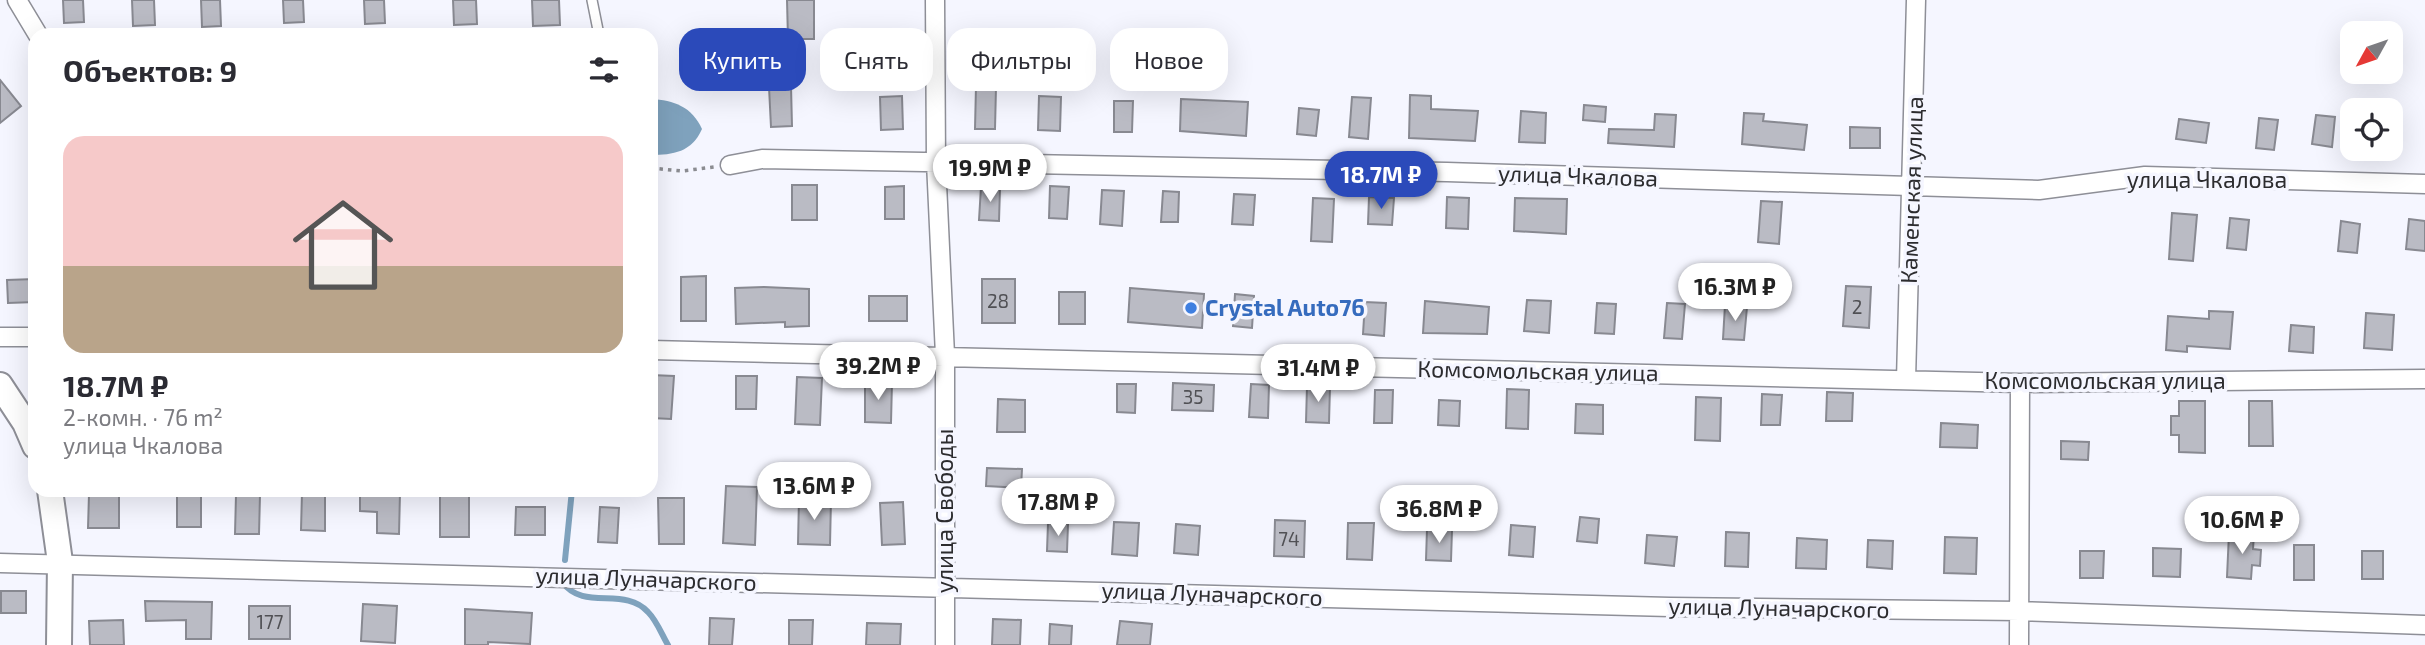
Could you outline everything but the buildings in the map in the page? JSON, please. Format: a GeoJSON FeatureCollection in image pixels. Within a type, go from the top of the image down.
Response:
{"type":"FeatureCollection","features":[{"type":"Feature","properties":{"kind":"main road"},"geometry":{"type":"LineString","coordinates":[[0,385],[28,430]]}},
{"type":"Feature","properties":{"kind":"main road"},"geometry":{"type":"LineString","coordinates":[[51,497],[60,562],[59,645]]}},
{"type":"Feature","properties":{"kind":"street"},"geometry":{"type":"LineString","coordinates":[[17,0],[34,28]]}},
{"type":"Feature","properties":{"kind":"street","name":"улица Свободы"},"geometry":{"type":"LineString","coordinates":[[935,0],[936,162],[945,355],[945,645]]}},
{"type":"Feature","properties":{"kind":"street","name":"Каменская улица"},"geometry":{"type":"LineString","coordinates":[[1906,380],[1916,0]]}},
{"type":"Feature","properties":{"kind":"street","name":"улица Чкалова"},"geometry":{"type":"LineString","coordinates":[[730,165],[762,159],[1461,172],[2039,190],[2145,176],[2425,184]]}},
{"type":"Feature","properties":{"kind":"street"},"geometry":{"type":"LineString","coordinates":[[0,337],[28,337]]}},
{"type":"Feature","properties":{"kind":"street","name":"Комсомольская улица"},"geometry":{"type":"LineString","coordinates":[[658,350],[2020,383],[2425,379]]}},
{"type":"Feature","properties":{"kind":"street"},"geometry":{"type":"LineString","coordinates":[[2019,645],[2020,383]]}},
{"type":"Feature","properties":{"kind":"street","name":"улица Луначарского"},"geometry":{"type":"LineString","coordinates":[[0,563],[60,562],[1670,607],[2021,611],[2425,625]]}},
{"type":"Feature","properties":{"kind":"lane"},"geometry":{"type":"LineString","coordinates":[[593,0],[598,28]]}},
{"type":"Feature","properties":{"kind":"path"},"geometry":{"type":"LineString","coordinates":[[658,169],[682,171],[730,165]]}},
{"type":"Feature","properties":{"kind":"water"},"geometry":{"type":"Polygon","coordinates":[[[658,100],[675,103],[688,110],[702,129],[693,143],[681,151],[658,155],[658,100]]]}},
{"type":"Feature","properties":{"kind":"waterway"},"geometry":{"type":"LineString","coordinates":[[565,560],[571,497]]}},
{"type":"Feature","properties":{"kind":"waterway"},"geometry":{"type":"LineString","coordinates":[[563,583],[582,596],[628,600],[639,604],[654,620],[668,645]]}},
{"type":"Feature","properties":{"kind":"place","name":"Crystal Auto76"},"geometry":{"type":"Point","coordinates":[1191,308]}}]}
